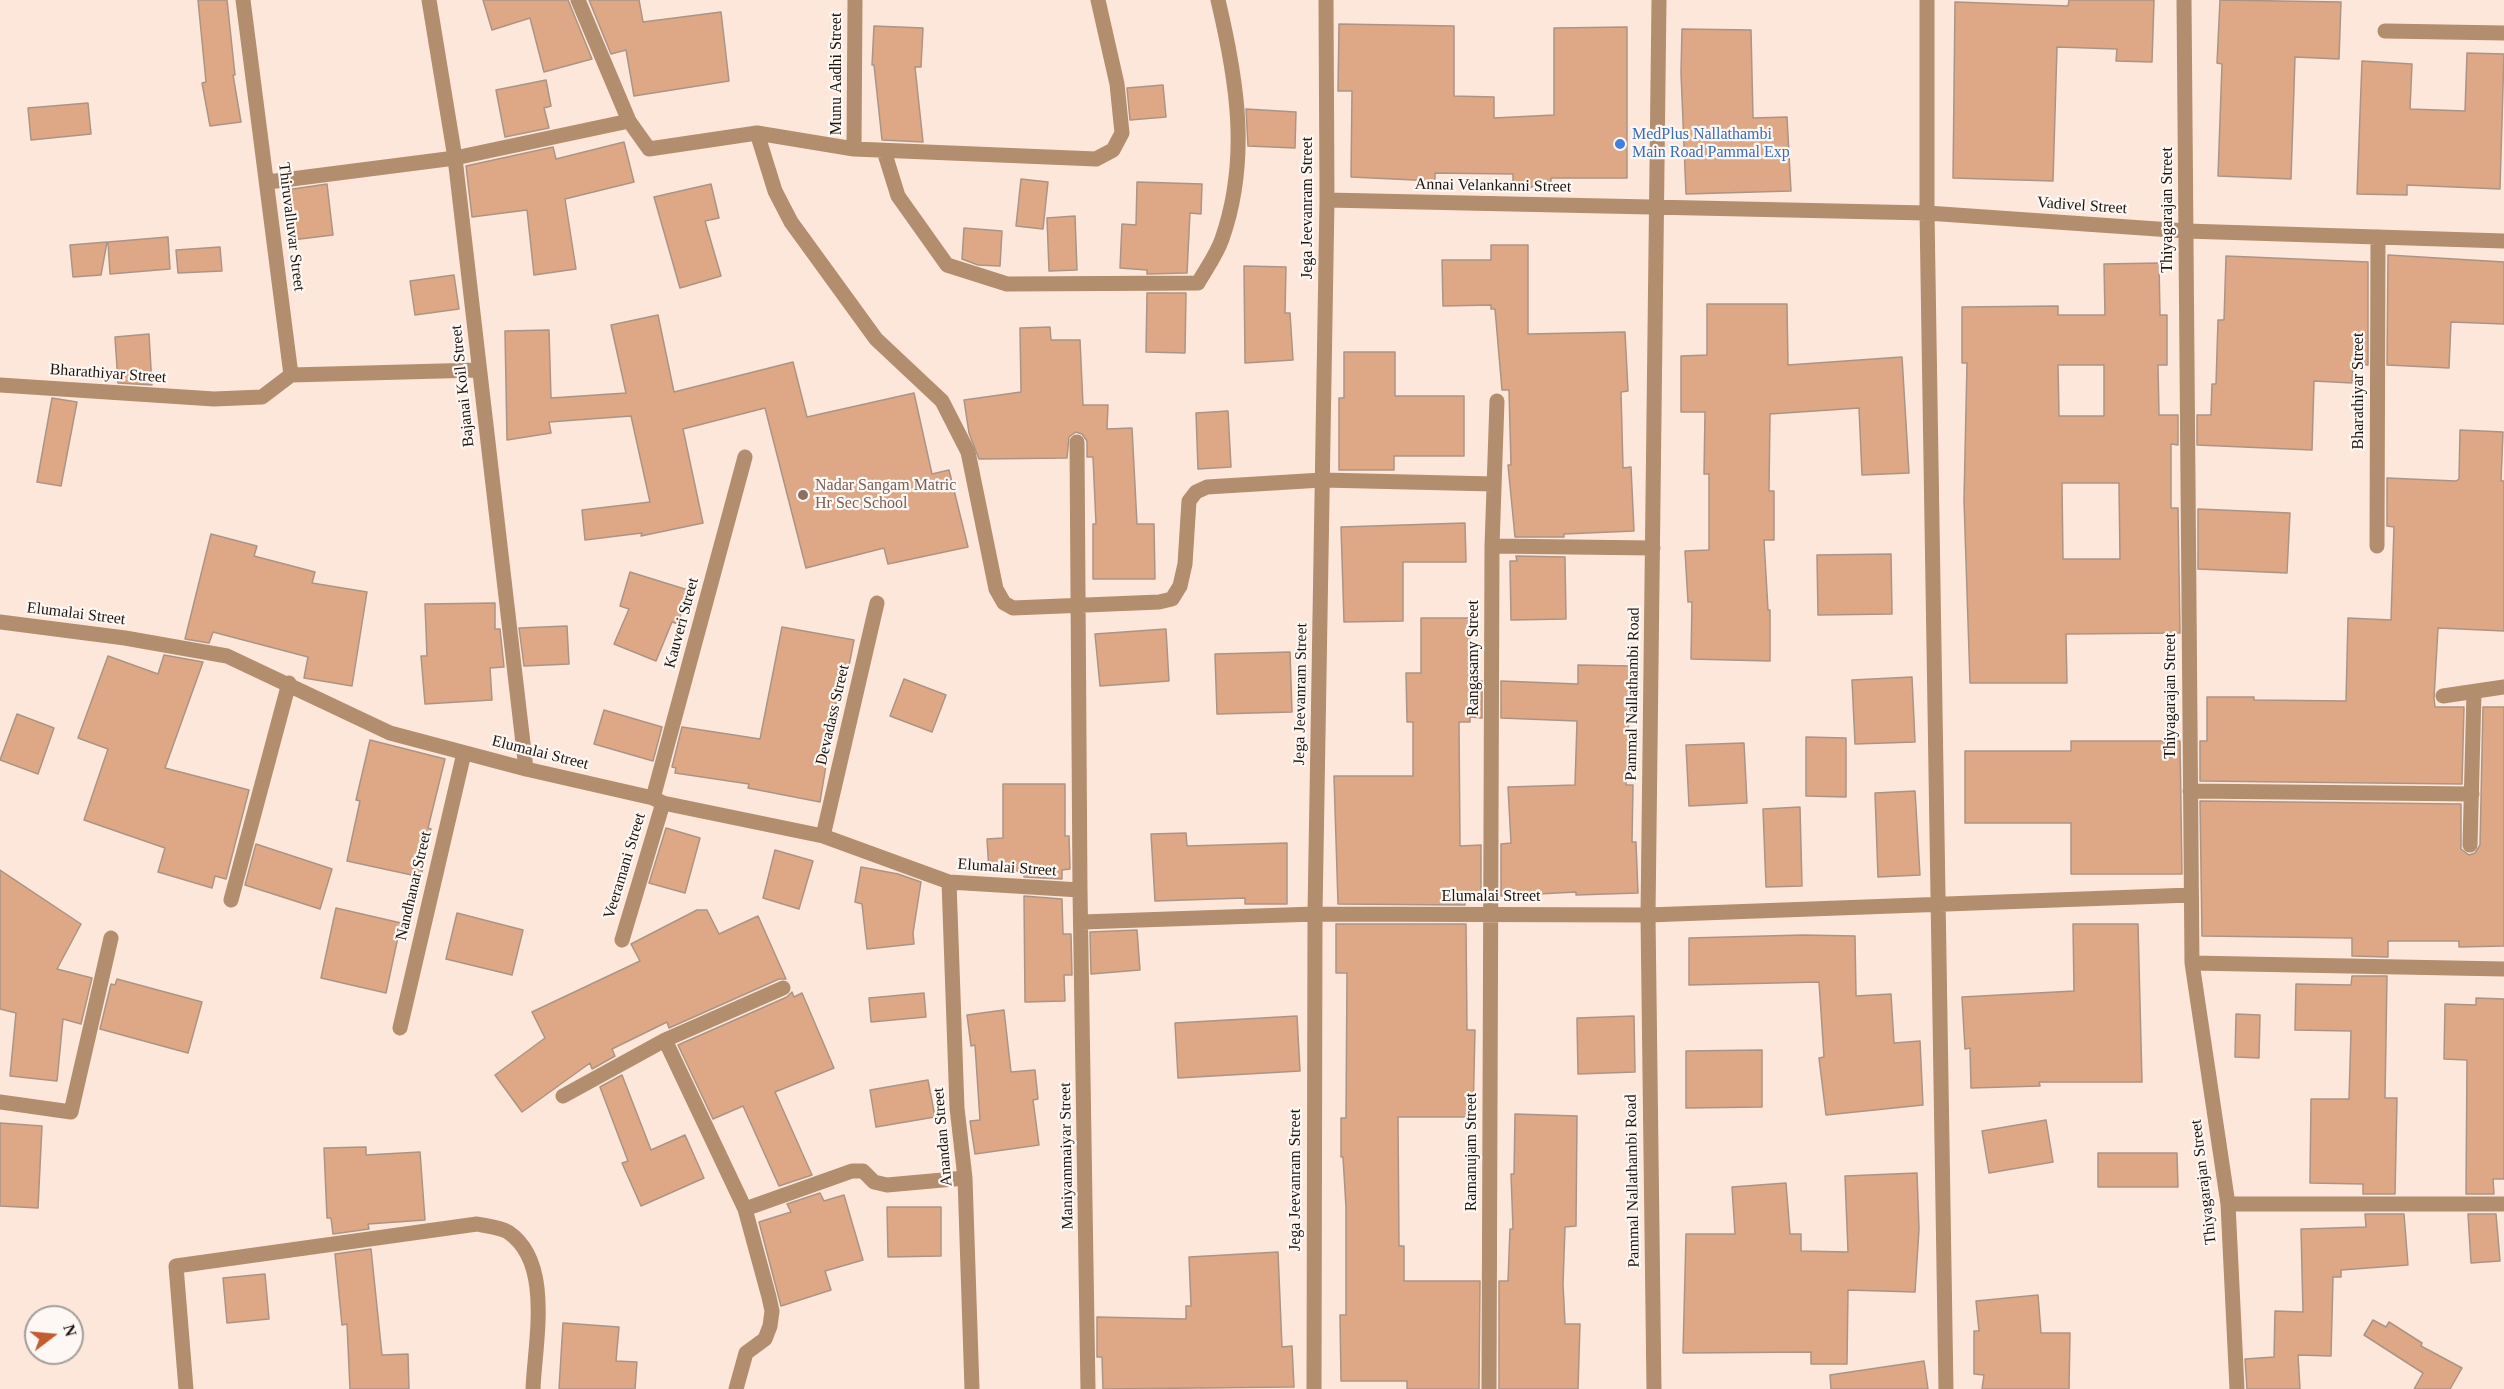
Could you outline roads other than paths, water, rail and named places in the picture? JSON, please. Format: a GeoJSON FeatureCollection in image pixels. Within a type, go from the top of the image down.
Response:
{"type":"FeatureCollection","features":[{"type":"Feature","properties":{"kind":"street","name":"Thiruvalluvar Street"},"geometry":{"type":"LineString","coordinates":[[243,0],[291,375]]}},
{"type":"Feature","properties":{"kind":"street","name":"Bajanai Koil Street"},"geometry":{"type":"LineString","coordinates":[[429,0],[455,158],[526,769]]}},
{"type":"Feature","properties":{"kind":"street"},"geometry":{"type":"LineString","coordinates":[[578,0],[629,121],[649,149],[758,133],[854,149],[1096,159],[1113,150],[1122,133],[1117,84],[1098,0]]}},
{"type":"Feature","properties":{"kind":"street","name":"Munu Aadhi Street"},"geometry":{"type":"LineString","coordinates":[[854,149],[855,0]]}},
{"type":"Feature","properties":{"kind":"street"},"geometry":{"type":"LineString","coordinates":[[884,151],[898,196],[947,265],[1007,284],[1198,283],[1222,240],[1236,181],[1239,108],[1234,66],[1218,0]]}},
{"type":"Feature","properties":{"kind":"street","name":"Jega Jeevanram Street"},"geometry":{"type":"LineString","coordinates":[[1314,1389],[1315,914],[1328,200],[1326,0]]}},
{"type":"Feature","properties":{"kind":"street","name":"Pammal Nallathambi Road"},"geometry":{"type":"LineString","coordinates":[[1654,1389],[1648,915],[1659,0]]}},
{"type":"Feature","properties":{"kind":"street"},"geometry":{"type":"LineString","coordinates":[[1927,0],[1927,213],[1946,1389]]}},
{"type":"Feature","properties":{"kind":"street","name":"Thiyagarajan Street"},"geometry":{"type":"LineString","coordinates":[[2184,0],[2192,963],[2228,1204],[2237,1389]]}},
{"type":"Feature","properties":{"kind":"street"},"geometry":{"type":"LineString","coordinates":[[2385,31],[2504,33]]}},
{"type":"Feature","properties":{"kind":"street"},"geometry":{"type":"LineString","coordinates":[[268,182],[455,158],[629,121]]}},
{"type":"Feature","properties":{"kind":"street"},"geometry":{"type":"LineString","coordinates":[[758,133],[775,191],[791,222],[876,339],[942,401],[968,452],[996,589],[1004,603],[1013,608],[1159,602],[1172,599],[1180,586],[1185,564],[1189,501],[1196,492],[1207,487],[1322,480],[1494,484]]}},
{"type":"Feature","properties":{"kind":"street","name":"Annai Velankanni Street"},"geometry":{"type":"LineString","coordinates":[[1328,200],[1657,206]]}},
{"type":"Feature","properties":{"kind":"street","name":"Vadivel Street"},"geometry":{"type":"LineString","coordinates":[[1657,206],[1927,213],[2186,231],[2504,241]]}},
{"type":"Feature","properties":{"kind":"street","name":"Bharathiyar Street"},"geometry":{"type":"LineString","coordinates":[[2377,546],[2378,237]]}},
{"type":"Feature","properties":{"kind":"street"},"geometry":{"type":"LineString","coordinates":[[291,375],[479,370]]}},
{"type":"Feature","properties":{"kind":"street","name":"Bharathiyar Street"},"geometry":{"type":"LineString","coordinates":[[0,385],[214,399],[262,396],[291,375]]}},
{"type":"Feature","properties":{"kind":"street","name":"Rangasamy Street"},"geometry":{"type":"LineString","coordinates":[[1491,915],[1492,546],[1497,401]]}},
{"type":"Feature","properties":{"kind":"street","name":"Maniyammaiyar Street"},"geometry":{"type":"LineString","coordinates":[[1077,442],[1080,890],[1088,1389]]}},
{"type":"Feature","properties":{"kind":"street","name":"Kauveri Street"},"geometry":{"type":"LineString","coordinates":[[658,800],[745,457]]}},
{"type":"Feature","properties":{"kind":"street"},"geometry":{"type":"LineString","coordinates":[[1492,546],[1653,548]]}},
{"type":"Feature","properties":{"kind":"street","name":"Devadass Street"},"geometry":{"type":"LineString","coordinates":[[823,836],[877,603]]}},
{"type":"Feature","properties":{"kind":"street","name":"Elumalai Street"},"geometry":{"type":"LineString","coordinates":[[0,622],[125,638],[227,656],[289,683],[390,733],[526,769],[823,836],[949,882],[1080,890]]}},
{"type":"Feature","properties":{"kind":"street"},"geometry":{"type":"LineString","coordinates":[[231,900],[289,683]]}},
{"type":"Feature","properties":{"kind":"street"},"geometry":{"type":"LineString","coordinates":[[2443,696],[2504,687]]}},
{"type":"Feature","properties":{"kind":"street"},"geometry":{"type":"LineString","coordinates":[[2470,845],[2474,693]]}},
{"type":"Feature","properties":{"kind":"street","name":"Nandhanar Street"},"geometry":{"type":"LineString","coordinates":[[400,1028],[464,753]]}},
{"type":"Feature","properties":{"kind":"street"},"geometry":{"type":"LineString","coordinates":[[2190,791],[2472,794]]}},
{"type":"Feature","properties":{"kind":"street","name":"Veeramani Street"},"geometry":{"type":"LineString","coordinates":[[622,940],[658,800]]}},
{"type":"Feature","properties":{"kind":"street","name":"Anandan Street"},"geometry":{"type":"LineString","coordinates":[[949,882],[957,1108],[965,1178],[972,1389]]}},
{"type":"Feature","properties":{"kind":"street","name":"Elumalai Street"},"geometry":{"type":"LineString","coordinates":[[1082,922],[1315,914],[1648,915],[2191,896]]}},
{"type":"Feature","properties":{"kind":"street","name":"Ramanujam Street"},"geometry":{"type":"LineString","coordinates":[[1489,1389],[1491,915]]}},
{"type":"Feature","properties":{"kind":"street"},"geometry":{"type":"LineString","coordinates":[[0,1102],[71,1112],[111,938]]}},
{"type":"Feature","properties":{"kind":"street"},"geometry":{"type":"LineString","coordinates":[[2192,963],[2504,969]]}},
{"type":"Feature","properties":{"kind":"street"},"geometry":{"type":"LineString","coordinates":[[563,1096],[665,1040],[783,988]]}},
{"type":"Feature","properties":{"kind":"street"},"geometry":{"type":"LineString","coordinates":[[665,1040],[745,1209],[772,1311],[765,1339],[746,1353],[736,1389]]}},
{"type":"Feature","properties":{"kind":"street"},"geometry":{"type":"LineString","coordinates":[[745,1209],[852,1171],[863,1171],[874,1182],[887,1185],[965,1178]]}},
{"type":"Feature","properties":{"kind":"street"},"geometry":{"type":"LineString","coordinates":[[2228,1204],[2504,1204]]}},
{"type":"Feature","properties":{"kind":"street"},"geometry":{"type":"LineString","coordinates":[[186,1389],[177,1266],[477,1224],[506,1231],[526,1248],[538,1279],[533,1389]]}},
{"type":"Feature","properties":{"kind":"place","name":"MedPlus Nallathambi Main Road Pammal Exp"},"geometry":{"type":"Point","coordinates":[1620,144]}},
{"type":"Feature","properties":{"kind":"place","name":"Nadar Sangam Matric Hr Sec School"},"geometry":{"type":"Point","coordinates":[803,495]}}]}
